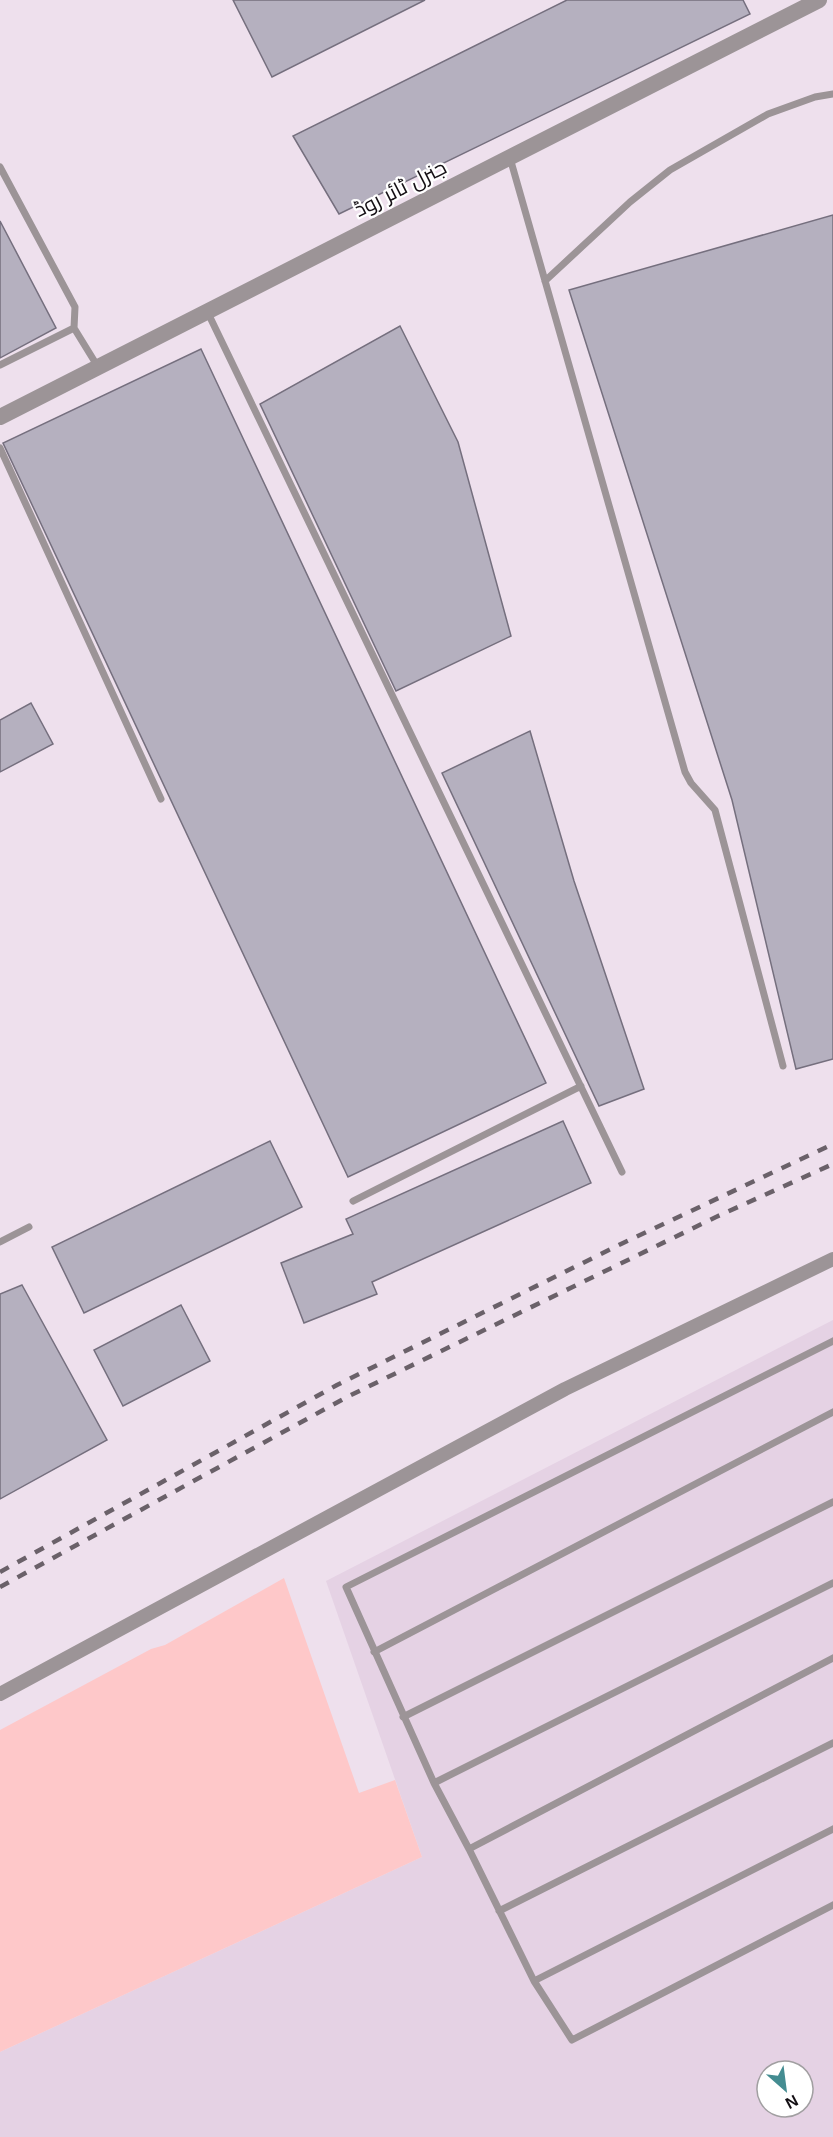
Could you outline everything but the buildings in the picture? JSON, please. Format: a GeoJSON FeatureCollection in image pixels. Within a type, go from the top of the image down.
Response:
{"type":"FeatureCollection","features":[{"type":"Feature","properties":{"kind":"street","name":"جنرل ٹائر روڈ"},"geometry":{"type":"LineString","coordinates":[[0,417],[819,0]]}},
{"type":"Feature","properties":{"kind":"street"},"geometry":{"type":"LineString","coordinates":[[0,1694],[565,1389],[833,1259]]}},
{"type":"Feature","properties":{"kind":"lane"},"geometry":{"type":"LineString","coordinates":[[545,281],[630,202],[670,170],[768,114],[815,97],[833,94]]}},
{"type":"Feature","properties":{"kind":"lane"},"geometry":{"type":"LineString","coordinates":[[510,158],[685,772],[691,783],[715,810],[718,818],[783,1066]]}},
{"type":"Feature","properties":{"kind":"lane"},"geometry":{"type":"LineString","coordinates":[[0,167],[75,307],[74,328],[98,367]]}},
{"type":"Feature","properties":{"kind":"lane"},"geometry":{"type":"LineString","coordinates":[[207,311],[622,1172]]}},
{"type":"Feature","properties":{"kind":"lane"},"geometry":{"type":"LineString","coordinates":[[0,365],[74,328]]}},
{"type":"Feature","properties":{"kind":"lane"},"geometry":{"type":"LineString","coordinates":[[0,448],[161,799]]}},
{"type":"Feature","properties":{"kind":"lane"},"geometry":{"type":"LineString","coordinates":[[353,1201],[581,1086]]}},
{"type":"Feature","properties":{"kind":"lane"},"geometry":{"type":"LineString","coordinates":[[0,1242],[29,1227]]}},
{"type":"Feature","properties":{"kind":"lane"},"geometry":{"type":"LineString","coordinates":[[833,1341],[346,1587],[434,1783],[534,1982],[572,2040],[833,1905]]}},
{"type":"Feature","properties":{"kind":"lane"},"geometry":{"type":"LineString","coordinates":[[374,1652],[833,1412]]}},
{"type":"Feature","properties":{"kind":"lane"},"geometry":{"type":"LineString","coordinates":[[403,1718],[833,1502]]}},
{"type":"Feature","properties":{"kind":"lane"},"geometry":{"type":"LineString","coordinates":[[434,1783],[833,1582]]}},
{"type":"Feature","properties":{"kind":"lane"},"geometry":{"type":"LineString","coordinates":[[469,1849],[833,1658]]}},
{"type":"Feature","properties":{"kind":"lane"},"geometry":{"type":"LineString","coordinates":[[499,1911],[833,1743]]}},
{"type":"Feature","properties":{"kind":"lane"},"geometry":{"type":"LineString","coordinates":[[534,1982],[833,1828]]}},
{"type":"Feature","properties":{"kind":"shaded area"},"geometry":{"type":"Polygon","coordinates":[[[833,1320],[833,2137],[0,2137],[0,2052],[422,1857],[326,1581],[833,1320]]]}},
{"type":"Feature","properties":{"kind":"shaded area"},"geometry":{"type":"Polygon","coordinates":[[[284,1578],[359,1793],[395,1780],[422,1857],[0,2052],[0,1730],[151,1649],[165,1645],[284,1578]]]}},
{"type":"Feature","properties":{"kind":"railway"},"geometry":{"type":"LineString","coordinates":[[0,1572],[337,1385],[621,1244],[833,1144]]}},
{"type":"Feature","properties":{"kind":"railway"},"geometry":{"type":"LineString","coordinates":[[0,1587],[347,1397],[716,1217],[833,1164]]}}]}
